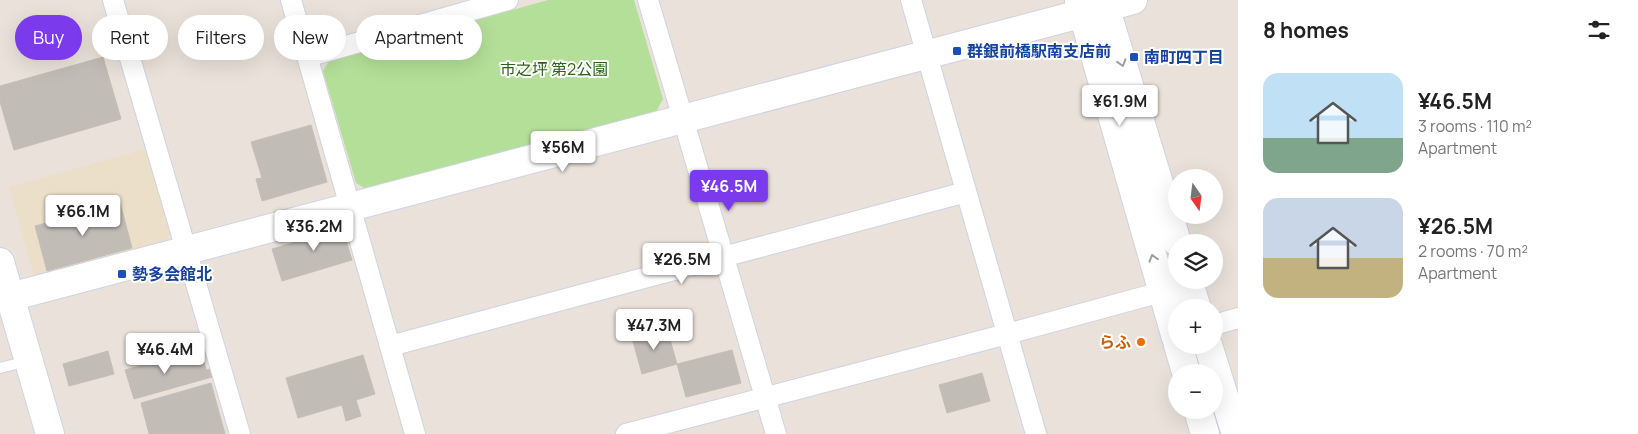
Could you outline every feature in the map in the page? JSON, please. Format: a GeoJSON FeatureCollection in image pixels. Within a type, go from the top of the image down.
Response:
{"type":"FeatureCollection","features":[{"type":"Feature","properties":{"kind":"street"},"geometry":{"type":"LineString","coordinates":[[113,0],[240,434]]}},
{"type":"Feature","properties":{"kind":"street"},"geometry":{"type":"LineString","coordinates":[[291,0],[295,15]]}},
{"type":"Feature","properties":{"kind":"street"},"geometry":{"type":"LineString","coordinates":[[346,45],[472,5],[508,0]]}},
{"type":"Feature","properties":{"kind":"street"},"geometry":{"type":"LineString","coordinates":[[648,0],[776,434]]}},
{"type":"Feature","properties":{"kind":"street"},"geometry":{"type":"LineString","coordinates":[[911,0],[1036,434]]}},
{"type":"Feature","properties":{"kind":"street"},"geometry":{"type":"LineString","coordinates":[[10,297],[926,55],[1092,5],[1132,0]]}},
{"type":"Feature","properties":{"kind":"street"},"geometry":{"type":"LineString","coordinates":[[1092,5],[1174,234]]}},
{"type":"Feature","properties":{"kind":"street"},"geometry":{"type":"LineString","coordinates":[[1092,5],[1168,312]]}},
{"type":"Feature","properties":{"kind":"street"},"geometry":{"type":"LineString","coordinates":[[308,60],[415,434]]}},
{"type":"Feature","properties":{"kind":"street"},"geometry":{"type":"LineString","coordinates":[[390,346],[966,192]]}},
{"type":"Feature","properties":{"kind":"street"},"geometry":{"type":"LineString","coordinates":[[0,262],[50,434]]}},
{"type":"Feature","properties":{"kind":"street"},"geometry":{"type":"LineString","coordinates":[[626,434],[1162,292],[1192,291]]}},
{"type":"Feature","properties":{"kind":"street"},"geometry":{"type":"LineString","coordinates":[[1223,322],[1238,318]]}},
{"type":"Feature","properties":{"kind":"street"},"geometry":{"type":"LineString","coordinates":[[1211,354],[1236,434]]}},
{"type":"Feature","properties":{"kind":"street"},"geometry":{"type":"LineString","coordinates":[[1201,419],[1205,434]]}},
{"type":"Feature","properties":{"kind":"lane"},"geometry":{"type":"LineString","coordinates":[[0,368],[29,361]]}},
{"type":"Feature","properties":{"kind":"shaded area"},"geometry":{"type":"Polygon","coordinates":[[[145,149],[170,234],[163,243],[34,277],[9,187],[145,149]]]}},
{"type":"Feature","properties":{"kind":"green space","name":"市之坪 第2公園"},"geometry":{"type":"Polygon","coordinates":[[[548,0],[634,0],[663,99],[656,112],[368,190],[356,183],[323,71],[329,61],[346,60],[346,56],[356,53],[356,60],[482,60],[482,18],[548,0]]]}},
{"type":"Feature","properties":{"kind":"building"},"geometry":{"type":"Polygon","coordinates":[[[92,60],[104,60],[121,119],[14,150],[0,102],[0,86],[92,60]]]}},
{"type":"Feature","properties":{"kind":"building"},"geometry":{"type":"Polygon","coordinates":[[[311,125],[327,182],[262,201],[256,179],[262,178],[251,142],[311,125]]]}},
{"type":"Feature","properties":{"kind":"building"},"geometry":{"type":"Polygon","coordinates":[[[120,203],[132,248],[47,271],[35,226],[120,203]]]}},
{"type":"Feature","properties":{"kind":"building"},"geometry":{"type":"Polygon","coordinates":[[[339,217],[352,260],[282,281],[272,249],[322,234],[319,223],[339,217]]]}},
{"type":"Feature","properties":{"kind":"building"},"geometry":{"type":"Polygon","coordinates":[[[667,329],[677,364],[642,374],[632,338],[667,329]]]}},
{"type":"Feature","properties":{"kind":"building"},"geometry":{"type":"Polygon","coordinates":[[[732,350],[741,383],[686,397],[677,364],[732,350]]]}},
{"type":"Feature","properties":{"kind":"building"},"geometry":{"type":"Polygon","coordinates":[[[108,351],[114,374],[69,386],[63,364],[108,351]]]}},
{"type":"Feature","properties":{"kind":"building"},"geometry":{"type":"Polygon","coordinates":[[[189,352],[193,365],[204,362],[206,370],[210,369],[212,377],[134,399],[125,370],[189,352]]]}},
{"type":"Feature","properties":{"kind":"building"},"geometry":{"type":"Polygon","coordinates":[[[363,355],[375,394],[356,400],[361,416],[346,421],[342,405],[298,418],[286,378],[363,355]]]}},
{"type":"Feature","properties":{"kind":"building"},"geometry":{"type":"Polygon","coordinates":[[[982,373],[990,401],[947,413],[939,385],[982,373]]]}},
{"type":"Feature","properties":{"kind":"building"},"geometry":{"type":"Polygon","coordinates":[[[211,383],[225,434],[149,434],[141,403],[211,383]]]}},
{"type":"Feature","properties":{"kind":"place","name":"群銀前橋駅南支店前"},"geometry":{"type":"Point","coordinates":[957,51]}},
{"type":"Feature","properties":{"kind":"place","name":"南町四丁目"},"geometry":{"type":"Point","coordinates":[1134,57]}},
{"type":"Feature","properties":{"kind":"place","name":"勢多会館北"},"geometry":{"type":"Point","coordinates":[122,274]}},
{"type":"Feature","properties":{"kind":"place","name":"らふ"},"geometry":{"type":"Point","coordinates":[1141,342]}}]}
